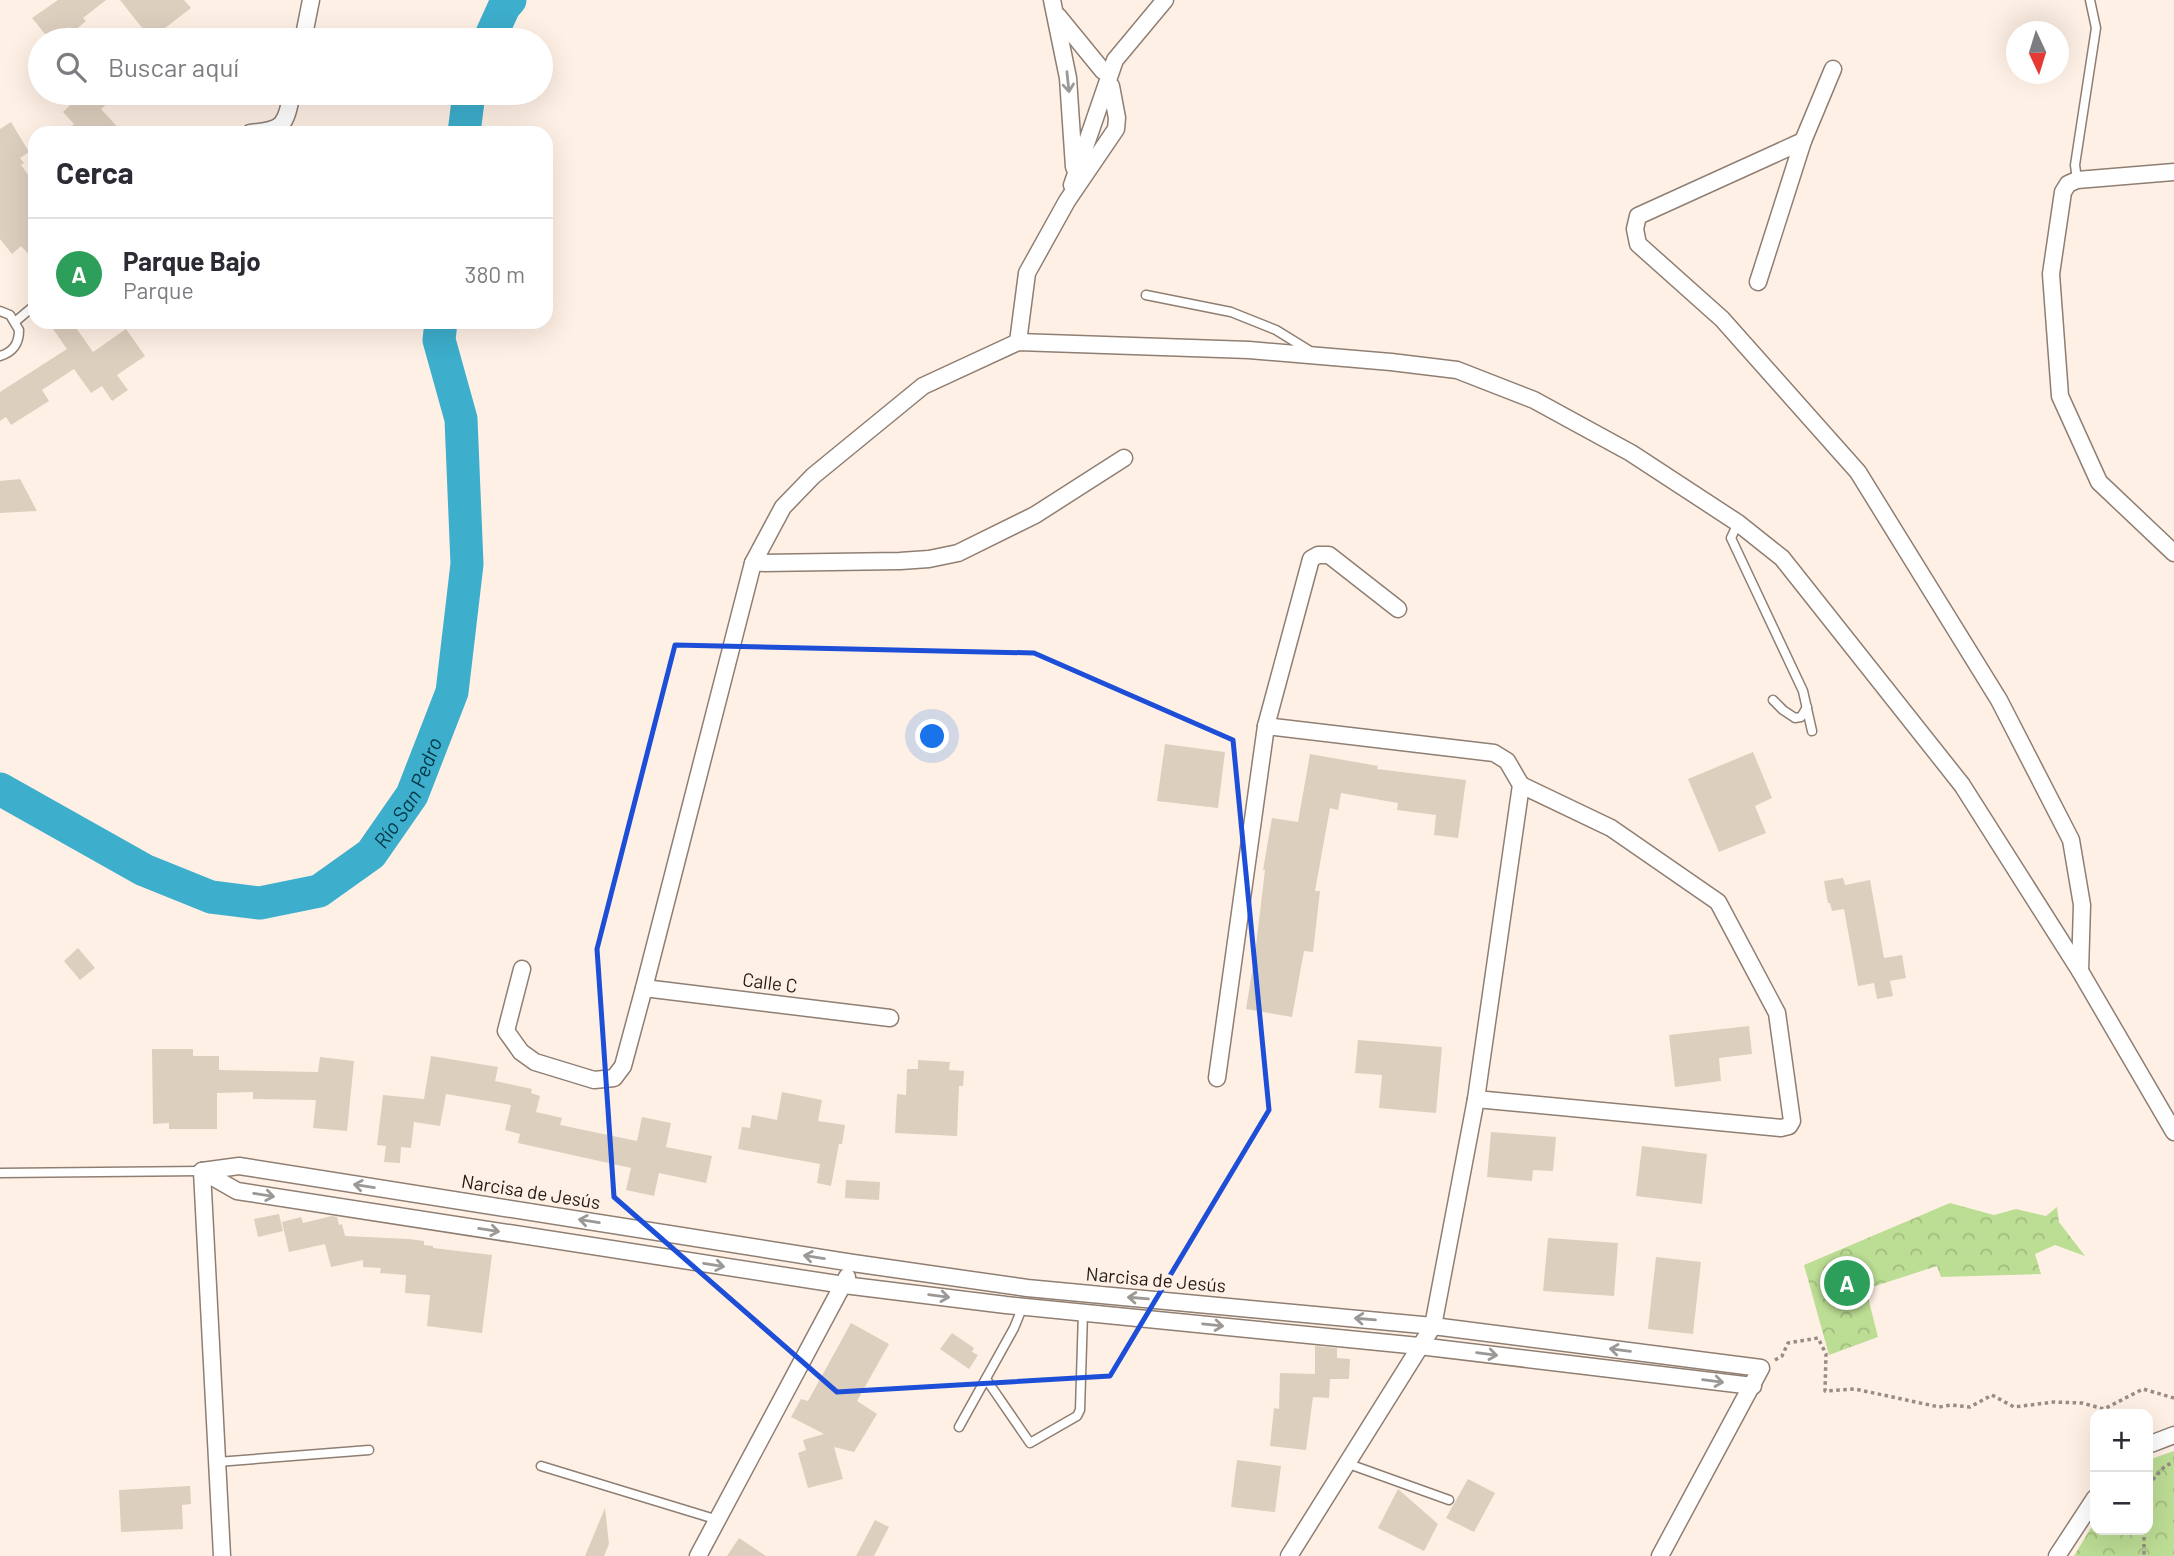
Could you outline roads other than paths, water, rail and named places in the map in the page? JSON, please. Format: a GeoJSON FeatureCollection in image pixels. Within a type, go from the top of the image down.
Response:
{"type":"FeatureCollection","features":[{"type":"Feature","properties":{"kind":"street"},"geometry":{"type":"LineString","coordinates":[[305,28],[311,0]]}},
{"type":"Feature","properties":{"kind":"street"},"geometry":{"type":"LineString","coordinates":[[1067,201],[1115,60],[1165,0]]}},
{"type":"Feature","properties":{"kind":"street"},"geometry":{"type":"LineString","coordinates":[[1054,7],[1068,78],[1074,176]]}},
{"type":"Feature","properties":{"kind":"street"},"geometry":{"type":"LineString","coordinates":[[1054,7],[1103,71]]}},
{"type":"Feature","properties":{"kind":"street"},"geometry":{"type":"LineString","coordinates":[[1758,282],[1803,141],[1833,69]]}},
{"type":"Feature","properties":{"kind":"street"},"geometry":{"type":"LineString","coordinates":[[1018,342],[1027,273],[1067,201],[1116,129],[1117,118],[1111,86]]}},
{"type":"Feature","properties":{"kind":"street"},"geometry":{"type":"LineString","coordinates":[[280,126],[287,119],[290,105]]}},
{"type":"Feature","properties":{"kind":"street"},"geometry":{"type":"LineString","coordinates":[[1803,141],[1638,216],[1635,229],[1638,244],[1722,319],[1858,472],[1999,700],[2071,839],[2082,905],[2080,971]]}},
{"type":"Feature","properties":{"kind":"street"},"geometry":{"type":"LineString","coordinates":[[2174,172],[2077,180],[2068,184],[2063,192],[2051,274],[2060,396],[2099,482],[2174,553]]}},
{"type":"Feature","properties":{"kind":"street"},"geometry":{"type":"LineString","coordinates":[[522,969],[506,1031],[521,1052],[535,1062],[594,1080],[614,1078],[622,1066],[644,988],[753,564],[783,508],[813,476],[923,386],[1018,342],[1316,354],[1457,370],[1534,400],[1631,453],[1738,523],[1782,558],[1962,785],[2080,971],[2174,1132]]}},
{"type":"Feature","properties":{"kind":"street"},"geometry":{"type":"LineString","coordinates":[[753,564],[900,561],[958,553],[1035,515],[1124,458]]}},
{"type":"Feature","properties":{"kind":"street"},"geometry":{"type":"LineString","coordinates":[[1217,1078],[1266,726],[1311,559],[1318,555],[1329,555],[1398,609]]}},
{"type":"Feature","properties":{"kind":"street"},"geometry":{"type":"LineString","coordinates":[[1266,726],[1494,753],[1507,761],[1521,785],[1611,828],[1718,902],[1777,1013],[1792,1121],[1782,1128],[1476,1099]]}},
{"type":"Feature","properties":{"kind":"street"},"geometry":{"type":"LineString","coordinates":[[1289,1556],[1345,1462],[1433,1325],[1476,1099],[1521,785]]}},
{"type":"Feature","properties":{"kind":"street","name":"Calle C"},"geometry":{"type":"LineString","coordinates":[[644,988],[890,1018]]}},
{"type":"Feature","properties":{"kind":"street","name":"Narcisa de Jesús"},"geometry":{"type":"LineString","coordinates":[[239,1166],[1027,1288],[1433,1325],[1761,1368],[1753,1386],[1419,1346],[844,1285],[237,1191],[202,1171],[239,1166]]}},
{"type":"Feature","properties":{"kind":"street"},"geometry":{"type":"LineString","coordinates":[[202,1171],[222,1556]]}},
{"type":"Feature","properties":{"kind":"street"},"geometry":{"type":"LineString","coordinates":[[698,1556],[844,1285],[853,1263]]}},
{"type":"Feature","properties":{"kind":"street"},"geometry":{"type":"LineString","coordinates":[[1023,1306],[1027,1288]]}},
{"type":"Feature","properties":{"kind":"street"},"geometry":{"type":"LineString","coordinates":[[1660,1556],[1753,1386]]}},
{"type":"Feature","properties":{"kind":"street"},"geometry":{"type":"LineString","coordinates":[[2153,1443],[2174,1435]]}},
{"type":"Feature","properties":{"kind":"street"},"geometry":{"type":"LineString","coordinates":[[2057,1556],[2090,1506]]}},
{"type":"Feature","properties":{"kind":"lane"},"geometry":{"type":"LineString","coordinates":[[2077,180],[2076,165],[2096,27],[2090,0]]}},
{"type":"Feature","properties":{"kind":"lane"},"geometry":{"type":"LineString","coordinates":[[1146,295],[1231,312],[1276,330],[1316,354]]}},
{"type":"Feature","properties":{"kind":"lane"},"geometry":{"type":"LineString","coordinates":[[0,311],[16,321],[19,338],[10,352],[0,356]]}},
{"type":"Feature","properties":{"kind":"lane"},"geometry":{"type":"LineString","coordinates":[[16,321],[28,311]]}},
{"type":"Feature","properties":{"kind":"lane"},"geometry":{"type":"LineString","coordinates":[[1738,523],[1731,538],[1803,691],[1812,731]]}},
{"type":"Feature","properties":{"kind":"lane"},"geometry":{"type":"LineString","coordinates":[[1773,700],[1796,718],[1801,717],[1807,706]]}},
{"type":"Feature","properties":{"kind":"lane"},"geometry":{"type":"LineString","coordinates":[[0,1173],[202,1171]]}},
{"type":"Feature","properties":{"kind":"lane"},"geometry":{"type":"LineString","coordinates":[[959,1427],[1014,1328],[1023,1306]]}},
{"type":"Feature","properties":{"kind":"lane"},"geometry":{"type":"LineString","coordinates":[[986,1379],[1030,1443],[1077,1416],[1080,1410],[1083,1312]]}},
{"type":"Feature","properties":{"kind":"lane"},"geometry":{"type":"LineString","coordinates":[[217,1462],[369,1450]]}},
{"type":"Feature","properties":{"kind":"lane"},"geometry":{"type":"LineString","coordinates":[[1345,1462],[1449,1500]]}},
{"type":"Feature","properties":{"kind":"lane"},"geometry":{"type":"LineString","coordinates":[[541,1466],[718,1520]]}},
{"type":"Feature","properties":{"kind":"waterway","name":"Río San Pedro"},"geometry":{"type":"LineString","coordinates":[[494,28],[510,0]]}},
{"type":"Feature","properties":{"kind":"waterway","name":"Río San Pedro"},"geometry":{"type":"LineString","coordinates":[[465,126],[468,105]]}},
{"type":"Feature","properties":{"kind":"waterway","name":"Río San Pedro"},"geometry":{"type":"LineString","coordinates":[[0,789],[144,870],[211,897],[260,903],[319,891],[371,854],[412,795],[452,692],[467,564],[461,419],[439,340],[440,329]]}},
{"type":"Feature","properties":{"kind":"place","name":"Parque Bajo"},"geometry":{"type":"Point","coordinates":[1847,1283]}}]}
